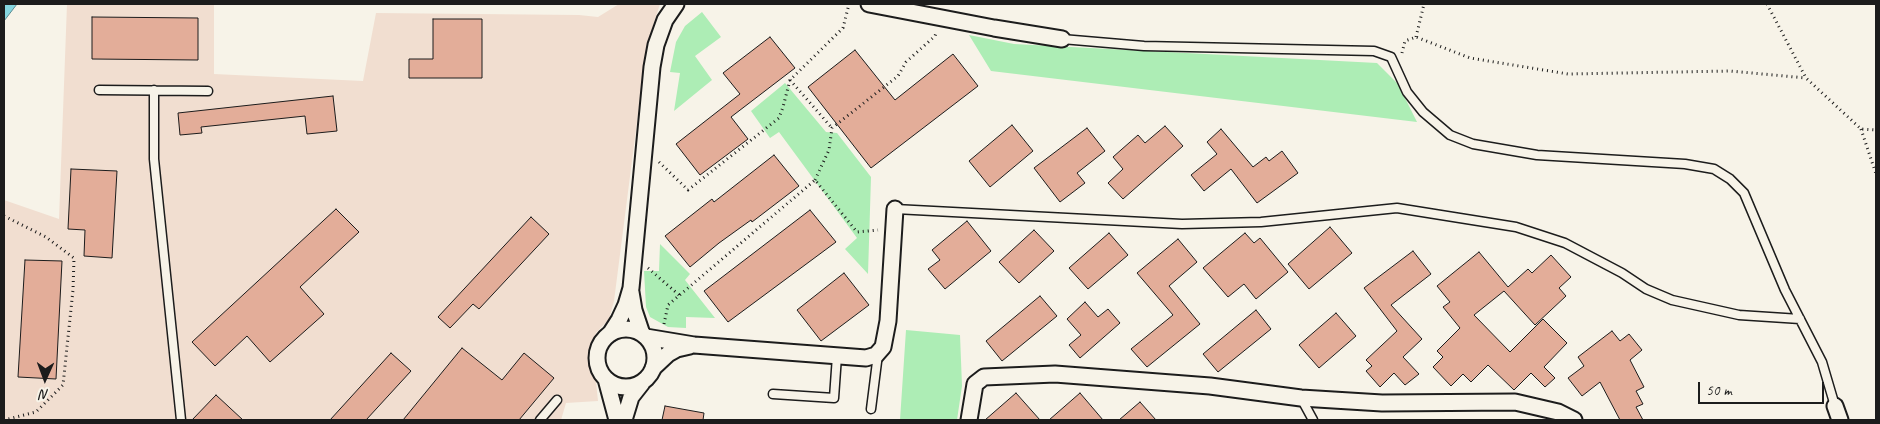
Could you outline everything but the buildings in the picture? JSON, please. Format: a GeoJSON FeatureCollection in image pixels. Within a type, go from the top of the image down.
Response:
{"type":"FeatureCollection","features":[{"type":"Feature","properties":{"kind":"street"},"geometry":{"type":"LineString","coordinates":[[618,420],[606,379],[600,371],[597,362],[597,352],[600,344],[610,334],[619,320],[626,305],[630,288],[652,66],[656,45],[665,20],[676,4]]}},
{"type":"Feature","properties":{"kind":"street"},"geometry":{"type":"LineString","coordinates":[[869,4],[1062,39]]}},
{"type":"Feature","properties":{"kind":"street"},"geometry":{"type":"LineString","coordinates":[[610,334],[624,329],[634,330],[649,337],[694,345],[866,358],[876,355],[883,347],[888,321],[895,209]]}},
{"type":"Feature","properties":{"kind":"street"},"geometry":{"type":"LineString","coordinates":[[624,420],[632,397],[642,382],[649,376],[655,358],[654,349],[649,337],[634,310],[630,288]]}},
{"type":"Feature","properties":{"kind":"street"},"geometry":{"type":"LineString","coordinates":[[653,368],[677,349],[694,345]]}},
{"type":"Feature","properties":{"kind":"street"},"geometry":{"type":"LineString","coordinates":[[969,420],[975,384],[984,377],[1064,375],[1210,386],[1301,398],[1382,403],[1515,402],[1558,412],[1574,420]]}},
{"type":"Feature","properties":{"kind":"street"},"geometry":{"type":"LineString","coordinates":[[606,379],[623,387],[633,386],[642,382]]}},
{"type":"Feature","properties":{"kind":"street"},"geometry":{"type":"LineString","coordinates":[[1835,406],[1840,420]]}},
{"type":"Feature","properties":{"kind":"lane"},"geometry":{"type":"LineString","coordinates":[[1062,39],[1144,46],[1374,52],[1392,57],[1407,92],[1423,112],[1450,136],[1473,144],[1536,155],[1685,164],[1714,169],[1730,178],[1744,193],[1785,290],[1822,362],[1835,406]]}},
{"type":"Feature","properties":{"kind":"lane"},"geometry":{"type":"LineString","coordinates":[[99,90],[208,91]]}},
{"type":"Feature","properties":{"kind":"lane"},"geometry":{"type":"LineString","coordinates":[[154,90],[154,159],[181,420]]}},
{"type":"Feature","properties":{"kind":"lane"},"geometry":{"type":"LineString","coordinates":[[895,209],[1182,224],[1260,222],[1397,208],[1516,227],[1565,243],[1622,273],[1646,289],[1672,300],[1739,315],[1800,319]]}},
{"type":"Feature","properties":{"kind":"lane"},"geometry":{"type":"LineString","coordinates":[[871,409],[878,352]]}},
{"type":"Feature","properties":{"kind":"lane"},"geometry":{"type":"LineString","coordinates":[[773,394],[834,398],[837,356]]}},
{"type":"Feature","properties":{"kind":"lane"},"geometry":{"type":"LineString","coordinates":[[1301,398],[1313,420]]}},
{"type":"Feature","properties":{"kind":"lane"},"geometry":{"type":"LineString","coordinates":[[540,420],[558,400]]}},
{"type":"Feature","properties":{"kind":"path"},"geometry":{"type":"LineString","coordinates":[[644,148],[688,190],[779,118],[790,80],[843,28],[849,4]]}},
{"type":"Feature","properties":{"kind":"path"},"geometry":{"type":"LineString","coordinates":[[1416,37],[1424,4]]}},
{"type":"Feature","properties":{"kind":"path"},"geometry":{"type":"LineString","coordinates":[[1767,4],[1806,78],[1861,129],[1876,174]]}},
{"type":"Feature","properties":{"kind":"path"},"geometry":{"type":"LineString","coordinates":[[649,337],[668,305],[815,180],[829,150],[832,128],[898,76],[906,62],[935,36],[937,17]]}},
{"type":"Feature","properties":{"kind":"path"},"geometry":{"type":"LineString","coordinates":[[1397,71],[1405,41],[1416,37],[1470,58],[1568,74],[1730,72],[1806,78]]}},
{"type":"Feature","properties":{"kind":"path"},"geometry":{"type":"LineString","coordinates":[[790,80],[832,128]]}},
{"type":"Feature","properties":{"kind":"path"},"geometry":{"type":"LineString","coordinates":[[1861,129],[1876,130]]}},
{"type":"Feature","properties":{"kind":"path"},"geometry":{"type":"LineString","coordinates":[[815,180],[856,232],[894,229]]}},
{"type":"Feature","properties":{"kind":"path"},"geometry":{"type":"LineString","coordinates":[[4,216],[46,237],[74,258],[73,290],[63,385],[36,412],[4,420]]}},
{"type":"Feature","properties":{"kind":"path"},"geometry":{"type":"LineString","coordinates":[[634,255],[679,295]]}},
{"type":"Feature","properties":{"kind":"shaded area"},"geometry":{"type":"Polygon","coordinates":[[[67,4],[214,4],[214,74],[363,81],[376,13],[579,15],[598,17],[619,4],[660,4],[647,44],[614,301],[609,319],[596,333],[591,351],[591,368],[596,382],[598,401],[566,403],[561,420],[4,420],[4,200],[59,219],[67,4]]]}},
{"type":"Feature","properties":{"kind":"green space"},"geometry":{"type":"Polygon","coordinates":[[[702,12],[721,37],[695,56],[712,80],[674,111],[680,73],[670,72],[676,42],[685,26],[702,12]]]}},
{"type":"Feature","properties":{"kind":"green space"},"geometry":{"type":"Polygon","coordinates":[[[969,35],[1014,44],[1377,63],[1398,84],[1417,122],[991,71],[969,35]]]}},
{"type":"Feature","properties":{"kind":"green space"},"geometry":{"type":"Polygon","coordinates":[[[785,83],[826,132],[837,133],[871,177],[868,274],[845,249],[857,238],[779,132],[770,138],[751,111],[785,83]]]}},
{"type":"Feature","properties":{"kind":"green space"},"geometry":{"type":"Polygon","coordinates":[[[660,244],[690,274],[685,280],[715,318],[686,317],[686,328],[668,327],[650,317],[646,307],[644,271],[659,271],[660,244]]]}},
{"type":"Feature","properties":{"kind":"green space"},"geometry":{"type":"Polygon","coordinates":[[[906,330],[960,335],[962,386],[957,420],[900,420],[906,330]]]}},
{"type":"Feature","properties":{"kind":"water"},"geometry":{"type":"Polygon","coordinates":[[[4,4],[17,4],[4,21],[4,4]]]}}]}
